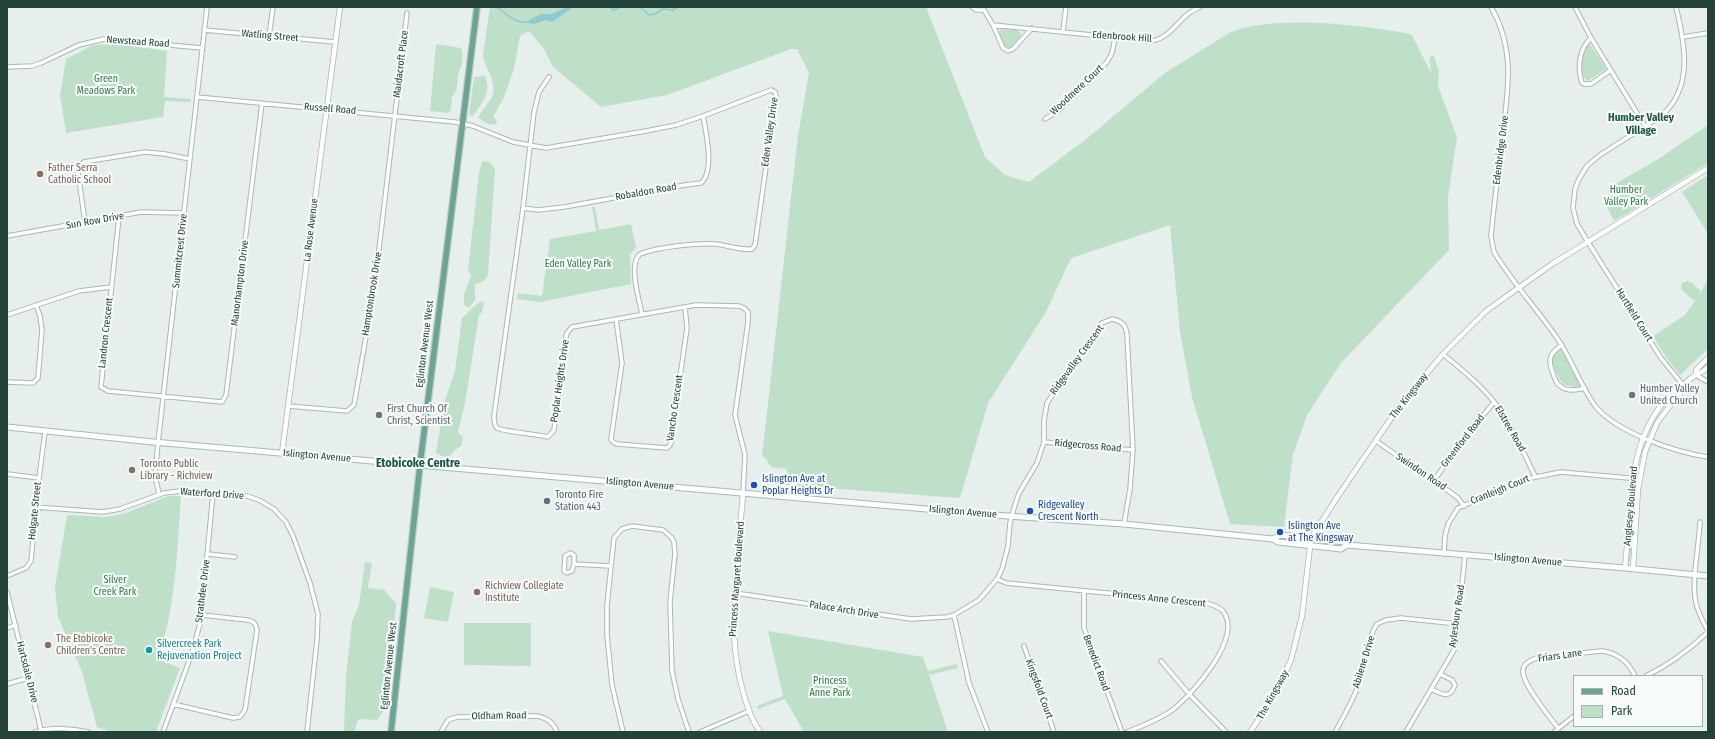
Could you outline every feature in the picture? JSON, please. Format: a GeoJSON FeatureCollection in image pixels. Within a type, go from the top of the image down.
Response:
{"type":"FeatureCollection","features":[{"type":"Feature","properties":{"kind":"main road","name":"Eglinton Avenue West"},"geometry":{"type":"LineString","coordinates":[[391,732],[420,465],[477,7]]}},
{"type":"Feature","properties":{"kind":"main road","name":"Islington Avenue"},"geometry":{"type":"LineString","coordinates":[[7,427],[158,443],[1012,516],[1124,524],[1274,539],[1278,542],[1341,549],[1347,545]]}},
{"type":"Feature","properties":{"kind":"main road","name":"Islington Avenue"},"geometry":{"type":"LineString","coordinates":[[1274,539],[1280,535],[1344,542],[1347,545],[1708,576]]}},
{"type":"Feature","properties":{"kind":"street","name":"Summitcrest Drive"},"geometry":{"type":"LineString","coordinates":[[159,494],[155,476],[158,443],[207,7]]}},
{"type":"Feature","properties":{"kind":"street"},"geometry":{"type":"LineString","coordinates":[[270,36],[273,7]]}},
{"type":"Feature","properties":{"kind":"street","name":"La Rose Avenue"},"geometry":{"type":"LineString","coordinates":[[282,453],[340,7]]}},
{"type":"Feature","properties":{"kind":"street"},"geometry":{"type":"LineString","coordinates":[[972,7],[976,10],[985,9],[1003,48],[1008,51],[1013,49],[1032,28]]}},
{"type":"Feature","properties":{"kind":"street"},"geometry":{"type":"LineString","coordinates":[[1063,31],[1066,7]]}},
{"type":"Feature","properties":{"kind":"street","name":"Edenbrook Hill"},"geometry":{"type":"LineString","coordinates":[[993,25],[1063,31],[1115,38],[1151,40],[1159,39],[1167,35],[1194,8],[1200,7]]}},
{"type":"Feature","properties":{"kind":"street","name":"Edenbridge Drive"},"geometry":{"type":"LineString","coordinates":[[1491,7],[1503,33],[1507,50],[1509,77],[1491,240],[1494,252],[1562,345],[1585,388],[1597,407],[1608,418],[1616,424],[1649,440],[1674,450],[1708,458]]}},
{"type":"Feature","properties":{"kind":"street"},"geometry":{"type":"LineString","coordinates":[[1575,7],[1591,38],[1645,126]]}},
{"type":"Feature","properties":{"kind":"street","name":"Hartfield Court"},"geometry":{"type":"LineString","coordinates":[[1676,7],[1683,37],[1684,70],[1680,87],[1672,103],[1666,111],[1600,155],[1588,166],[1579,179],[1573,199],[1573,208],[1577,224],[1588,242],[1661,358],[1682,386]]}},
{"type":"Feature","properties":{"kind":"street","name":"Maidacroft Place"},"geometry":{"type":"LineString","coordinates":[[396,115],[407,14]]}},
{"type":"Feature","properties":{"kind":"street","name":"Watling Street"},"geometry":{"type":"LineString","coordinates":[[204,30],[335,42]]}},
{"type":"Feature","properties":{"kind":"street"},"geometry":{"type":"LineString","coordinates":[[1683,37],[1708,34]]}},
{"type":"Feature","properties":{"kind":"street","name":"Woodmere Court"},"geometry":{"type":"LineString","coordinates":[[1045,119],[1058,111],[1107,62],[1112,53],[1115,38]]}},
{"type":"Feature","properties":{"kind":"street"},"geometry":{"type":"LineString","coordinates":[[1591,38],[1584,47],[1580,56],[1582,83],[1591,84],[1611,70]]}},
{"type":"Feature","properties":{"kind":"street","name":"Newstead Road"},"geometry":{"type":"LineString","coordinates":[[7,67],[22,68],[37,65],[80,45],[104,39],[202,48]]}},
{"type":"Feature","properties":{"kind":"street","name":"Poplar Heights Drive"},"geometry":{"type":"LineString","coordinates":[[549,77],[541,87],[537,99],[530,145],[523,208],[494,416],[496,427],[500,430],[548,437],[552,434],[554,430],[567,333],[572,327],[685,307],[712,305],[739,306],[748,312],[735,415],[745,455],[743,493]]}},
{"type":"Feature","properties":{"kind":"street","name":"Eden Valley Drive"},"geometry":{"type":"LineString","coordinates":[[462,123],[513,142],[546,148],[639,133],[676,125],[771,90],[775,92],[776,96],[754,245],[752,249],[747,250],[728,246],[695,245],[640,254],[636,259],[634,268],[642,314]]}},
{"type":"Feature","properties":{"kind":"street","name":"Russell Road"},"geometry":{"type":"LineString","coordinates":[[197,97],[396,115],[462,123]]}},
{"type":"Feature","properties":{"kind":"street","name":"Manorhampton Drive"},"geometry":{"type":"LineString","coordinates":[[163,396],[220,402],[226,398],[262,103]]}},
{"type":"Feature","properties":{"kind":"street","name":"Hamptonbrook Drive"},"geometry":{"type":"LineString","coordinates":[[288,406],[347,411],[354,405],[374,291],[396,115]]}},
{"type":"Feature","properties":{"kind":"street","name":"Robaldon Road"},"geometry":{"type":"LineString","coordinates":[[523,208],[538,210],[558,208],[701,183],[705,179],[708,156],[708,138],[703,116]]}},
{"type":"Feature","properties":{"kind":"street"},"geometry":{"type":"LineString","coordinates":[[85,222],[78,173],[79,166],[84,162],[145,152],[190,159]]}},
{"type":"Feature","properties":{"kind":"street","name":"The Kingsway"},"geometry":{"type":"LineString","coordinates":[[1250,732],[1272,700],[1293,655],[1302,616],[1311,538],[1332,504],[1396,412],[1443,354],[1486,311],[1552,264],[1708,168]]}},
{"type":"Feature","properties":{"kind":"street","name":"Sun Row Drive"},"geometry":{"type":"LineString","coordinates":[[7,236],[151,211],[184,213]]}},
{"type":"Feature","properties":{"kind":"street","name":"Landron Crescent"},"geometry":{"type":"LineString","coordinates":[[119,217],[101,387],[108,391],[163,396]]}},
{"type":"Feature","properties":{"kind":"street"},"geometry":{"type":"LineString","coordinates":[[7,316],[79,291],[111,287]]}},
{"type":"Feature","properties":{"kind":"street"},"geometry":{"type":"LineString","coordinates":[[7,382],[33,383],[38,378],[42,330],[40,316],[36,305]]}},
{"type":"Feature","properties":{"kind":"street","name":"Vancho Crescent"},"geometry":{"type":"LineString","coordinates":[[616,319],[622,363],[611,439],[617,444],[667,448],[672,442],[686,328],[685,307]]}},
{"type":"Feature","properties":{"kind":"street","name":"Ridgevalley Crescent"},"geometry":{"type":"LineString","coordinates":[[997,580],[1007,552],[1012,516],[1019,493],[1037,463],[1044,442],[1044,421],[1047,403],[1100,325],[1112,319],[1122,323],[1126,328],[1132,450],[1130,489],[1124,524]]}},
{"type":"Feature","properties":{"kind":"street"},"geometry":{"type":"LineString","coordinates":[[1562,345],[1551,353],[1549,358],[1549,363],[1556,381],[1560,387],[1564,388],[1578,390],[1585,388]]}},
{"type":"Feature","properties":{"kind":"street","name":"Elstree Road"},"geometry":{"type":"LineString","coordinates":[[1443,354],[1480,386],[1494,402],[1519,443],[1535,476]]}},
{"type":"Feature","properties":{"kind":"street","name":"Anglesey Boulevard"},"geometry":{"type":"LineString","coordinates":[[1696,375],[1696,370],[1708,358]]}},
{"type":"Feature","properties":{"kind":"street","name":"Anglesey Boulevard"},"geometry":{"type":"LineString","coordinates":[[1625,568],[1632,478],[1642,436],[1656,412],[1675,389],[1682,386],[1696,375],[1701,374],[1708,367]]}},
{"type":"Feature","properties":{"kind":"street"},"geometry":{"type":"LineString","coordinates":[[1696,375],[1708,382]]}},
{"type":"Feature","properties":{"kind":"street","name":"Anglesey Boulevard"},"geometry":{"type":"LineString","coordinates":[[1633,569],[1640,479],[1649,440],[1662,416],[1680,394],[1682,386]]}},
{"type":"Feature","properties":{"kind":"street","name":"Greenford Road"},"geometry":{"type":"LineString","coordinates":[[1434,481],[1452,454],[1494,402]]}},
{"type":"Feature","properties":{"kind":"street","name":"Holgate Street"},"geometry":{"type":"LineString","coordinates":[[7,576],[26,568],[31,561],[35,507],[45,432]]}},
{"type":"Feature","properties":{"kind":"street","name":"Swindon Road"},"geometry":{"type":"LineString","coordinates":[[1376,441],[1458,498],[1464,506]]}},
{"type":"Feature","properties":{"kind":"street","name":"Ridgecross Road"},"geometry":{"type":"LineString","coordinates":[[1044,442],[1132,450]]}},
{"type":"Feature","properties":{"kind":"street","name":"Cranleigh Court"},"geometry":{"type":"LineString","coordinates":[[1444,554],[1445,536],[1448,524],[1452,515],[1458,508],[1526,478],[1561,472],[1640,479]]}},
{"type":"Feature","properties":{"kind":"street"},"geometry":{"type":"LineString","coordinates":[[7,474],[39,478]]}},
{"type":"Feature","properties":{"kind":"street","name":"Waterford Drive"},"geometry":{"type":"LineString","coordinates":[[35,507],[103,512],[120,509],[159,494],[182,491],[247,496],[265,502],[281,514],[293,536],[314,598],[318,619],[307,732]]}},
{"type":"Feature","properties":{"kind":"street","name":"Strathdee Drive"},"geometry":{"type":"LineString","coordinates":[[163,732],[192,654],[202,615],[213,493]]}},
{"type":"Feature","properties":{"kind":"street","name":"Princess Margaret Boulevard"},"geometry":{"type":"LineString","coordinates":[[743,493],[733,624],[734,652],[740,682],[749,711],[760,732]]}},
{"type":"Feature","properties":{"kind":"street"},"geometry":{"type":"LineString","coordinates":[[1648,675],[1668,664],[1697,642],[1708,631],[1699,614],[1696,603],[1695,575],[1700,522]]}},
{"type":"Feature","properties":{"kind":"street"},"geometry":{"type":"LineString","coordinates":[[623,732],[612,685],[607,635],[610,566],[614,538],[622,529],[632,526],[663,530],[672,538],[674,542],[675,554],[670,602],[672,671],[678,699],[689,732]]}},
{"type":"Feature","properties":{"kind":"street"},"geometry":{"type":"LineString","coordinates":[[572,553],[574,555],[574,564],[572,571],[567,573],[564,571],[565,556],[567,554],[572,553]]}},
{"type":"Feature","properties":{"kind":"street"},"geometry":{"type":"LineString","coordinates":[[208,554],[235,557]]}},
{"type":"Feature","properties":{"kind":"street","name":"Aylesbury Road"},"geometry":{"type":"LineString","coordinates":[[1406,732],[1454,650],[1465,555]]}},
{"type":"Feature","properties":{"kind":"street"},"geometry":{"type":"LineString","coordinates":[[574,564],[610,566]]}},
{"type":"Feature","properties":{"kind":"street"},"geometry":{"type":"LineString","coordinates":[[988,732],[969,683],[954,615],[979,600],[997,580]]}},
{"type":"Feature","properties":{"kind":"street","name":"Princess Anne Crescent"},"geometry":{"type":"LineString","coordinates":[[997,580],[1006,583],[1200,602],[1220,608],[1224,612],[1227,620],[1227,634],[1211,668],[1177,706],[1163,716],[1127,732]]}},
{"type":"Feature","properties":{"kind":"street","name":"Benedict Road"},"geometry":{"type":"LineString","coordinates":[[1084,591],[1084,628],[1122,732]]}},
{"type":"Feature","properties":{"kind":"street","name":"Hartsdale Drive"},"geometry":{"type":"LineString","coordinates":[[7,592],[42,730]]}},
{"type":"Feature","properties":{"kind":"street","name":"Palace Arch Drive"},"geometry":{"type":"LineString","coordinates":[[735,593],[897,618],[928,619],[954,615]]}},
{"type":"Feature","properties":{"kind":"street"},"geometry":{"type":"LineString","coordinates":[[173,704],[233,718],[240,717],[245,710],[257,630],[256,626],[248,620],[202,615]]}},
{"type":"Feature","properties":{"kind":"street","name":"Abilene Drive"},"geometry":{"type":"LineString","coordinates":[[1335,732],[1345,716],[1359,683],[1372,633],[1377,624],[1394,618],[1458,624]]}},
{"type":"Feature","properties":{"kind":"street"},"geometry":{"type":"LineString","coordinates":[[7,628],[16,625]]}},
{"type":"Feature","properties":{"kind":"street","name":"Kingsfold Court"},"geometry":{"type":"LineString","coordinates":[[1024,646],[1054,732]]}},
{"type":"Feature","properties":{"kind":"street","name":"Friars Lane"},"geometry":{"type":"LineString","coordinates":[[1558,728],[1524,680],[1523,670],[1525,665],[1531,660],[1539,657],[1602,651],[1620,656],[1629,664],[1634,675]]}},
{"type":"Feature","properties":{"kind":"street"},"geometry":{"type":"LineString","coordinates":[[1160,661],[1189,694],[1226,732]]}},
{"type":"Feature","properties":{"kind":"street"},"geometry":{"type":"LineString","coordinates":[[1431,689],[1443,695],[1449,694],[1453,691],[1455,685],[1452,680],[1440,674]]}},
{"type":"Feature","properties":{"kind":"street"},"geometry":{"type":"LineString","coordinates":[[7,684],[28,678]]}},
{"type":"Feature","properties":{"kind":"street"},"geometry":{"type":"LineString","coordinates":[[700,732],[749,711]]}},
{"type":"Feature","properties":{"kind":"street","name":"Oldham Road"},"geometry":{"type":"LineString","coordinates":[[441,732],[448,720],[457,717],[537,716],[548,719],[553,724],[557,732]]}},
{"type":"Feature","properties":{"kind":"street"},"geometry":{"type":"LineString","coordinates":[[1554,732],[1573,717]]}},
{"type":"Feature","properties":{"kind":"street"},"geometry":{"type":"LineString","coordinates":[[35,732],[42,730],[63,729],[88,732]]}},
{"type":"Feature","properties":{"kind":"green space"},"geometry":{"type":"Polygon","coordinates":[[[490,7],[926,7],[985,157],[1005,175],[1029,182],[1085,140],[1165,73],[1229,33],[1248,27],[1270,24],[1318,23],[1368,27],[1411,34],[1432,74],[1429,60],[1431,56],[1434,56],[1439,72],[1438,86],[1457,137],[1448,197],[1449,250],[1341,363],[1307,415],[1293,454],[1284,527],[1230,524],[1192,397],[1180,332],[1170,225],[1071,258],[1046,312],[988,403],[960,498],[786,485],[787,469],[771,467],[762,456],[798,135],[809,73],[797,49],[791,49],[667,95],[601,107],[553,67],[544,49],[529,31],[520,36],[514,69],[504,97],[493,117],[497,120],[496,124],[490,125],[478,118],[492,97],[493,91],[492,81],[483,55],[490,7]]]}},
{"type":"Feature","properties":{"kind":"green space"},"geometry":{"type":"Polygon","coordinates":[[[1000,30],[1017,30],[1021,33],[1020,38],[1009,48],[1004,46],[998,34],[1000,30]]]}},
{"type":"Feature","properties":{"kind":"green space"},"geometry":{"type":"Polygon","coordinates":[[[1589,43],[1606,69],[1588,81],[1582,72],[1582,56],[1589,43]]]}},
{"type":"Feature","properties":{"kind":"green space","name":"Green Meadows Park"},"geometry":{"type":"Polygon","coordinates":[[[119,44],[167,51],[164,97],[191,99],[190,102],[165,101],[163,117],[66,133],[60,95],[66,59],[93,45],[119,44]]]}},
{"type":"Feature","properties":{"kind":"green space"},"geometry":{"type":"Polygon","coordinates":[[[436,44],[461,48],[462,53],[462,62],[458,75],[457,88],[452,97],[451,110],[447,113],[430,111],[436,44]]]}},
{"type":"Feature","properties":{"kind":"green space"},"geometry":{"type":"Polygon","coordinates":[[[485,76],[487,82],[487,92],[485,97],[473,116],[469,115],[474,77],[485,76]]]}},
{"type":"Feature","properties":{"kind":"green space","name":"Humber Valley Park"},"geometry":{"type":"Polygon","coordinates":[[[1708,125],[1708,163],[1614,221],[1605,203],[1611,186],[1657,160],[1708,125]]]}},
{"type":"Feature","properties":{"kind":"green space"},"geometry":{"type":"Polygon","coordinates":[[[482,162],[489,162],[495,169],[488,275],[486,279],[475,284],[475,300],[469,308],[464,305],[464,294],[471,276],[468,270],[479,172],[482,162]]]}},
{"type":"Feature","properties":{"kind":"green space"},"geometry":{"type":"Polygon","coordinates":[[[1708,175],[1708,234],[1682,192],[1708,175]]]}},
{"type":"Feature","properties":{"kind":"green space","name":"Eden Valley Park"},"geometry":{"type":"Polygon","coordinates":[[[592,207],[595,207],[599,230],[631,224],[636,247],[630,255],[631,284],[540,302],[517,299],[518,293],[542,296],[550,239],[596,231],[592,207]]]}},
{"type":"Feature","properties":{"kind":"green space"},"geometry":{"type":"Polygon","coordinates":[[[1687,281],[1692,283],[1700,290],[1699,295],[1708,281],[1708,349],[1680,375],[1665,356],[1653,336],[1685,315],[1697,298],[1694,301],[1681,289],[1682,283],[1687,281]]]}},
{"type":"Feature","properties":{"kind":"green space"},"geometry":{"type":"Polygon","coordinates":[[[482,301],[484,303],[482,312],[479,315],[465,403],[458,432],[463,438],[461,446],[449,457],[442,456],[436,453],[444,403],[455,371],[462,318],[482,301]]]}},
{"type":"Feature","properties":{"kind":"green space"},"geometry":{"type":"Polygon","coordinates":[[[1562,348],[1581,386],[1576,387],[1564,385],[1555,371],[1552,359],[1553,354],[1556,350],[1562,348]]]}},
{"type":"Feature","properties":{"kind":"green space"},"geometry":{"type":"Polygon","coordinates":[[[1636,482],[1630,561],[1628,561],[1634,483],[1636,482]]]}},
{"type":"Feature","properties":{"kind":"green space","name":"Silver Creek Park"},"geometry":{"type":"Polygon","coordinates":[[[168,496],[181,496],[175,578],[169,619],[158,659],[180,668],[156,732],[111,732],[97,727],[82,672],[58,617],[55,587],[67,515],[107,517],[126,513],[168,496]]]}},
{"type":"Feature","properties":{"kind":"green space"},"geometry":{"type":"Polygon","coordinates":[[[365,562],[372,563],[368,588],[384,590],[396,603],[387,706],[377,720],[358,720],[354,732],[344,732],[346,676],[352,622],[359,605],[365,562]]]}},
{"type":"Feature","properties":{"kind":"green space"},"geometry":{"type":"Polygon","coordinates":[[[430,587],[454,592],[448,622],[424,618],[430,587]]]}},
{"type":"Feature","properties":{"kind":"green space"},"geometry":{"type":"Polygon","coordinates":[[[464,623],[531,623],[531,666],[464,665],[464,623]]]}},
{"type":"Feature","properties":{"kind":"green space","name":"Princess Anne Park"},"geometry":{"type":"Polygon","coordinates":[[[768,631],[923,657],[928,671],[957,664],[958,668],[929,675],[948,732],[804,732],[785,699],[758,709],[757,706],[783,696],[768,631]]]}},
{"type":"Feature","properties":{"kind":"water"},"geometry":{"type":"Polygon","coordinates":[[[567,7],[572,8],[552,22],[546,20],[534,24],[529,23],[529,20],[541,14],[551,14],[567,7]]]}},
{"type":"Feature","properties":{"kind":"waterway"},"geometry":{"type":"LineString","coordinates":[[497,7],[516,21],[530,22]]}},
{"type":"Feature","properties":{"kind":"waterway"},"geometry":{"type":"LineString","coordinates":[[609,7],[614,10],[620,7]]}},
{"type":"Feature","properties":{"kind":"waterway"},"geometry":{"type":"LineString","coordinates":[[640,7],[649,15],[655,14],[663,9],[673,10],[678,7]]}},
{"type":"Feature","properties":{"kind":"place","name":"Father Serra Catholic School"},"geometry":{"type":"Point","coordinates":[40,174]}},
{"type":"Feature","properties":{"kind":"place","name":"Humber Valley United Church"},"geometry":{"type":"Point","coordinates":[1632,395]}},
{"type":"Feature","properties":{"kind":"place","name":"First Church Of Christ, Scientist"},"geometry":{"type":"Point","coordinates":[379,415]}},
{"type":"Feature","properties":{"kind":"place","name":"Toronto Public Library - Richview"},"geometry":{"type":"Point","coordinates":[132,470]}},
{"type":"Feature","properties":{"kind":"place","name":"Islington Ave at Poplar Heights Dr"},"geometry":{"type":"Point","coordinates":[754,485]}},
{"type":"Feature","properties":{"kind":"place","name":"Toronto Fire Station 443"},"geometry":{"type":"Point","coordinates":[547,501]}},
{"type":"Feature","properties":{"kind":"place","name":"Ridgevalley Crescent North"},"geometry":{"type":"Point","coordinates":[1030,511]}},
{"type":"Feature","properties":{"kind":"place","name":"Islington Ave at The Kingsway"},"geometry":{"type":"Point","coordinates":[1280,532]}},
{"type":"Feature","properties":{"kind":"place","name":"Richview Collegiate Institute"},"geometry":{"type":"Point","coordinates":[477,592]}},
{"type":"Feature","properties":{"kind":"place","name":"The Etobicoke Children's Centre"},"geometry":{"type":"Point","coordinates":[48,645]}},
{"type":"Feature","properties":{"kind":"place","name":"Silvercreek Park Rejuvenation Project"},"geometry":{"type":"Point","coordinates":[149,650]}},
{"type":"Feature","properties":{"kind":"district","name":"Humber Valley Village"},"geometry":{"type":"Point","coordinates":[1641,124]}},
{"type":"Feature","properties":{"kind":"district","name":"Etobicoke Centre"},"geometry":{"type":"Point","coordinates":[418,464]}}]}
